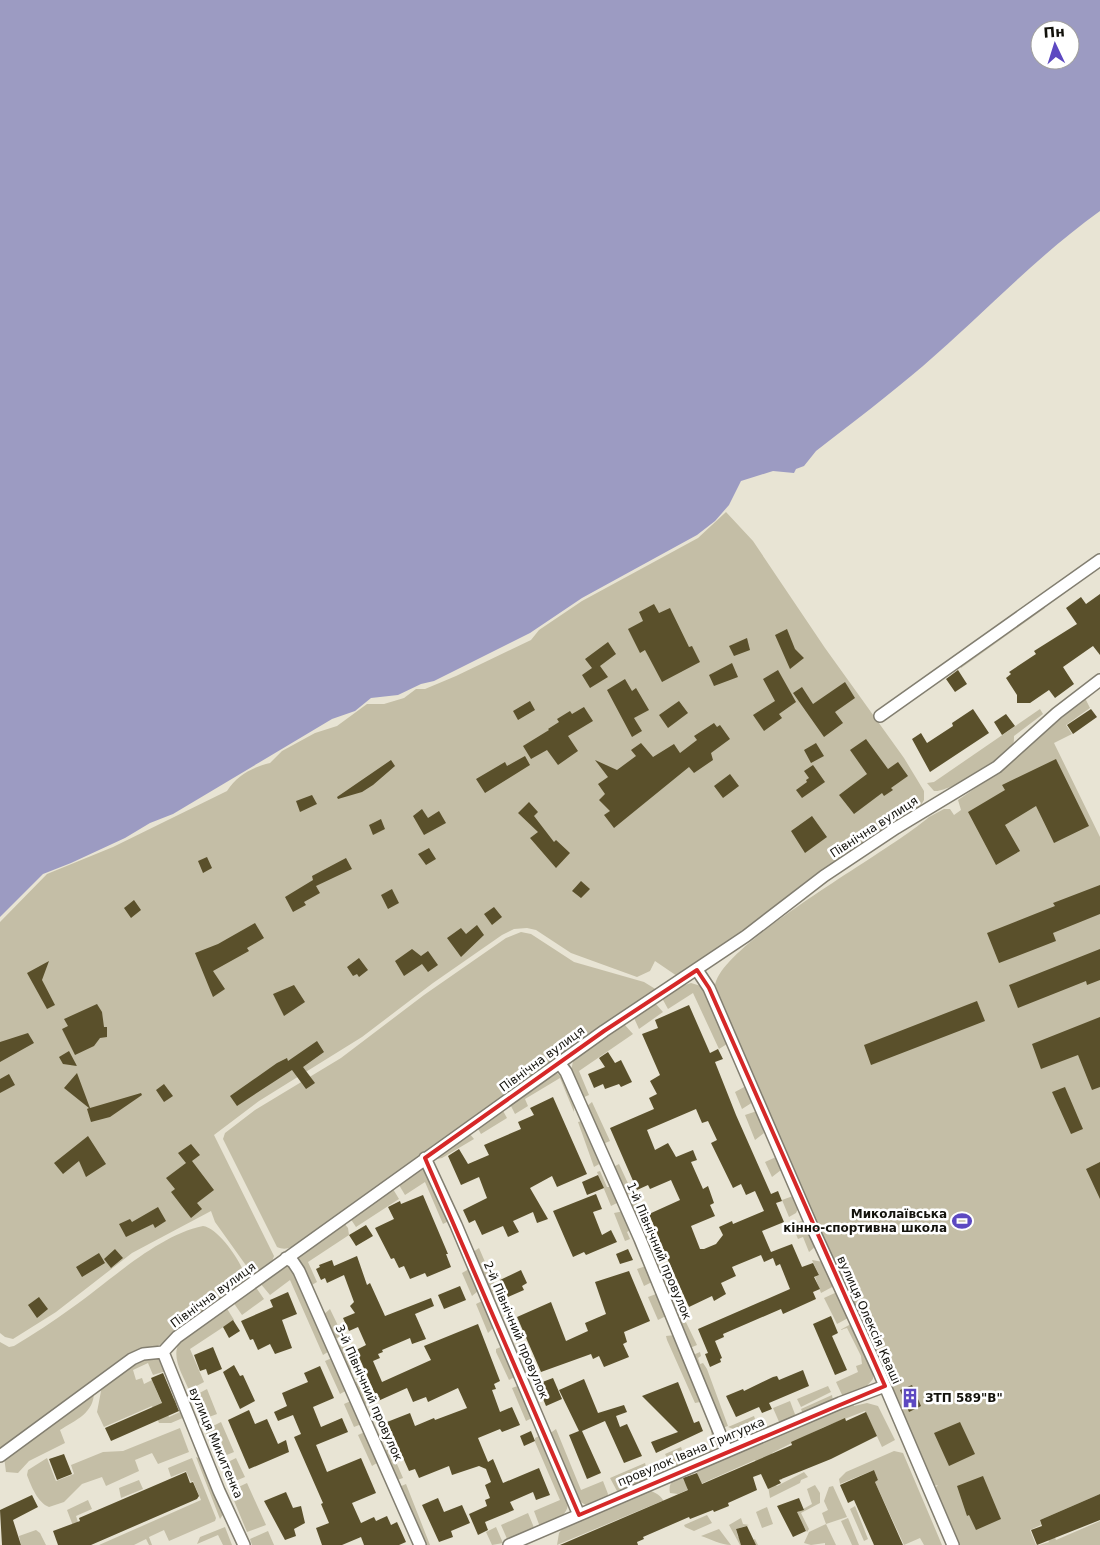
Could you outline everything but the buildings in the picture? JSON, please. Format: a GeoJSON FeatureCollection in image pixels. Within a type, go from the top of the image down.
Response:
{"type":"FeatureCollection","features":[{"type":"Feature","properties":{"kind":"street"},"geometry":{"type":"LineString","coordinates":[[880,716],[1100,560]]}},
{"type":"Feature","properties":{"kind":"street","name":"Північна вулиця"},"geometry":{"type":"LineString","coordinates":[[163,1352],[178,1337],[286,1258],[392,1185],[425,1158],[611,1026],[698,970],[746,936],[824,876],[896,828],[997,767],[1057,713],[1100,680]]}},
{"type":"Feature","properties":{"kind":"street","name":"вулиця Олексія Кваші"},"geometry":{"type":"LineString","coordinates":[[698,970],[709,988],[814,1231],[885,1386],[953,1545]]}},
{"type":"Feature","properties":{"kind":"street","name":"1-й Північний провулок"},"geometry":{"type":"LineString","coordinates":[[560,1064],[566,1072],[625,1204],[727,1451]]}},
{"type":"Feature","properties":{"kind":"street","name":"2-й Північний провулок"},"geometry":{"type":"LineString","coordinates":[[425,1158],[459,1233],[579,1515]]}},
{"type":"Feature","properties":{"kind":"street","name":"3-й Північний провулок"},"geometry":{"type":"LineString","coordinates":[[286,1258],[293,1262],[299,1270],[420,1545]]}},
{"type":"Feature","properties":{"kind":"street"},"geometry":{"type":"LineString","coordinates":[[0,1456],[132,1360],[143,1354],[163,1352]]}},
{"type":"Feature","properties":{"kind":"street","name":"вулиця Микитенка"},"geometry":{"type":"LineString","coordinates":[[163,1352],[219,1491],[244,1545]]}},
{"type":"Feature","properties":{"kind":"street","name":"провулок Івана Григурка"},"geometry":{"type":"LineString","coordinates":[[509,1545],[727,1451],[885,1386]]}},
{"type":"Feature","properties":{"kind":"highlighted area"},"geometry":{"type":"Polygon","coordinates":[[[697,970],[709,988],[885,1386],[579,1515],[425,1158],[604,1031],[697,970]]]}},
{"type":"Feature","properties":{"kind":"shaded area"},"geometry":{"type":"Polygon","coordinates":[[[726,512],[753,541],[825,648],[904,758],[924,791],[924,800],[921,805],[808,883],[718,951],[677,976],[655,961],[650,971],[637,977],[571,953],[536,930],[527,928],[514,929],[502,935],[433,983],[362,1037],[259,1101],[214,1135],[274,1256],[272,1262],[259,1273],[250,1271],[215,1222],[211,1211],[132,1253],[56,1312],[13,1339],[5,1337],[0,1333],[0,922],[47,874],[113,847],[227,791],[246,772],[270,763],[282,751],[315,733],[337,726],[367,704],[384,704],[404,698],[416,689],[425,689],[456,676],[531,640],[539,630],[582,601],[698,538],[726,512]]]}},
{"type":"Feature","properties":{"kind":"shaded area"},"geometry":{"type":"Polygon","coordinates":[[[1043,607],[1045,608],[961,668],[961,664],[1043,607]]]}},
{"type":"Feature","properties":{"kind":"shaded area","name":"Миколаївська кінно-спортивна школа"},"geometry":{"type":"Polygon","coordinates":[[[1085,698],[1090,708],[1066,725],[1072,734],[1054,743],[1100,837],[1100,1494],[1040,1520],[1041,1525],[1030,1530],[1036,1545],[959,1545],[935,1488],[938,1485],[934,1486],[821,1237],[715,986],[724,968],[745,947],[774,923],[929,817],[944,809],[950,809],[954,815],[961,810],[958,800],[999,772],[1085,698]]]}},
{"type":"Feature","properties":{"kind":"shaded area"},"geometry":{"type":"Polygon","coordinates":[[[1040,709],[1043,714],[1014,736],[1011,748],[985,768],[961,782],[941,790],[934,791],[927,783],[934,782],[1040,709]]]}},
{"type":"Feature","properties":{"kind":"shaded area"},"geometry":{"type":"Polygon","coordinates":[[[521,932],[531,934],[574,962],[644,982],[657,990],[443,1141],[433,1145],[407,1168],[301,1242],[292,1247],[277,1247],[223,1139],[225,1133],[255,1110],[341,1058],[424,995],[506,938],[521,932]]]}},
{"type":"Feature","properties":{"kind":"shaded area"},"geometry":{"type":"Polygon","coordinates":[[[691,983],[701,986],[706,992],[727,1044],[719,1049],[693,993],[668,1009],[662,998],[679,987],[691,983]]]}},
{"type":"Feature","properties":{"kind":"shaded area"},"geometry":{"type":"Polygon","coordinates":[[[655,1003],[663,1012],[639,1029],[634,1018],[655,1003]]]}},
{"type":"Feature","properties":{"kind":"shaded area"},"geometry":{"type":"Polygon","coordinates":[[[624,1024],[633,1034],[579,1071],[589,1095],[582,1098],[571,1072],[573,1061],[624,1024]]]}},
{"type":"Feature","properties":{"kind":"shaded area"},"geometry":{"type":"Polygon","coordinates":[[[557,1073],[564,1080],[569,1091],[574,1112],[560,1078],[525,1099],[528,1106],[515,1114],[510,1104],[557,1073]]]}},
{"type":"Feature","properties":{"kind":"shaded area"},"geometry":{"type":"Polygon","coordinates":[[[746,1086],[753,1102],[742,1109],[735,1092],[746,1086]]]}},
{"type":"Feature","properties":{"kind":"shaded area"},"geometry":{"type":"Polygon","coordinates":[[[592,1102],[610,1141],[603,1144],[586,1107],[592,1102]]]}},
{"type":"Feature","properties":{"kind":"shaded area"},"geometry":{"type":"Polygon","coordinates":[[[502,1109],[507,1118],[481,1134],[477,1127],[502,1109]]]}},
{"type":"Feature","properties":{"kind":"shaded area"},"geometry":{"type":"Polygon","coordinates":[[[757,1111],[764,1133],[755,1140],[745,1115],[757,1111]]]}},
{"type":"Feature","properties":{"kind":"shaded area"},"geometry":{"type":"Polygon","coordinates":[[[582,1121],[601,1163],[594,1167],[578,1122],[582,1121]]]}},
{"type":"Feature","properties":{"kind":"shaded area"},"geometry":{"type":"Polygon","coordinates":[[[469,1133],[474,1139],[437,1159],[469,1133]]]}},
{"type":"Feature","properties":{"kind":"shaded area"},"geometry":{"type":"Polygon","coordinates":[[[776,1157],[781,1170],[772,1177],[765,1162],[776,1157]]]}},
{"type":"Feature","properties":{"kind":"shaded area"},"geometry":{"type":"Polygon","coordinates":[[[619,1164],[632,1192],[625,1195],[613,1167],[619,1164]]]}},
{"type":"Feature","properties":{"kind":"shaded area"},"geometry":{"type":"Polygon","coordinates":[[[424,1166],[449,1221],[443,1224],[425,1182],[405,1195],[399,1185],[424,1166]]]}},
{"type":"Feature","properties":{"kind":"shaded area"},"geometry":{"type":"Polygon","coordinates":[[[600,1171],[607,1187],[612,1187],[619,1202],[611,1206],[597,1172],[600,1171]]]}},
{"type":"Feature","properties":{"kind":"shaded area"},"geometry":{"type":"Polygon","coordinates":[[[393,1189],[399,1199],[356,1227],[350,1218],[393,1189]]]}},
{"type":"Feature","properties":{"kind":"shaded area"},"geometry":{"type":"Polygon","coordinates":[[[793,1196],[798,1209],[796,1213],[789,1217],[782,1200],[793,1196]]]}},
{"type":"Feature","properties":{"kind":"shaded area"},"geometry":{"type":"Polygon","coordinates":[[[636,1201],[649,1233],[642,1237],[629,1204],[636,1201]]]}},
{"type":"Feature","properties":{"kind":"shaded area"},"geometry":{"type":"Polygon","coordinates":[[[624,1211],[632,1229],[627,1232],[630,1239],[625,1241],[614,1213],[624,1211]]]}},
{"type":"Feature","properties":{"kind":"shaded area"},"geometry":{"type":"Polygon","coordinates":[[[803,1220],[816,1246],[809,1252],[803,1237],[798,1239],[792,1225],[803,1220]]]}},
{"type":"Feature","properties":{"kind":"shaded area"},"geometry":{"type":"Polygon","coordinates":[[[343,1222],[348,1228],[349,1235],[308,1262],[317,1282],[310,1286],[299,1259],[300,1254],[343,1222]]]}},
{"type":"Feature","properties":{"kind":"shaded area"},"geometry":{"type":"Polygon","coordinates":[[[203,1226],[209,1228],[223,1240],[242,1267],[247,1282],[158,1346],[140,1351],[0,1453],[0,1342],[9,1347],[14,1346],[66,1312],[152,1249],[186,1231],[203,1226]]]}},
{"type":"Feature","properties":{"kind":"shaded area"},"geometry":{"type":"Polygon","coordinates":[[[479,1248],[499,1294],[494,1297],[473,1252],[479,1248]]]}},
{"type":"Feature","properties":{"kind":"shaded area"},"geometry":{"type":"Polygon","coordinates":[[[812,1260],[823,1262],[834,1286],[821,1293],[815,1277],[819,1275],[812,1260]]]}},
{"type":"Feature","properties":{"kind":"shaded area"},"geometry":{"type":"Polygon","coordinates":[[[287,1266],[295,1269],[331,1350],[323,1355],[290,1280],[270,1295],[260,1283],[287,1266]]]}},
{"type":"Feature","properties":{"kind":"shaded area"},"geometry":{"type":"Polygon","coordinates":[[[646,1266],[652,1282],[644,1286],[637,1269],[646,1266]]]}},
{"type":"Feature","properties":{"kind":"shaded area"},"geometry":{"type":"Polygon","coordinates":[[[469,1269],[478,1291],[472,1296],[462,1273],[469,1269]]]}},
{"type":"Feature","properties":{"kind":"shaded area"},"geometry":{"type":"Polygon","coordinates":[[[255,1286],[264,1299],[242,1315],[233,1302],[255,1286]]]}},
{"type":"Feature","properties":{"kind":"shaded area"},"geometry":{"type":"Polygon","coordinates":[[[837,1292],[848,1318],[837,1324],[824,1298],[837,1292]]]}},
{"type":"Feature","properties":{"kind":"shaded area"},"geometry":{"type":"Polygon","coordinates":[[[656,1294],[666,1316],[658,1320],[648,1297],[656,1294]]]}},
{"type":"Feature","properties":{"kind":"shaded area"},"geometry":{"type":"Polygon","coordinates":[[[482,1301],[494,1327],[488,1333],[476,1304],[482,1301]]]}},
{"type":"Feature","properties":{"kind":"shaded area"},"geometry":{"type":"Polygon","coordinates":[[[226,1307],[234,1320],[190,1349],[204,1382],[189,1390],[178,1365],[176,1352],[178,1346],[181,1340],[226,1307]]]}},
{"type":"Feature","properties":{"kind":"shaded area"},"geometry":{"type":"Polygon","coordinates":[[[330,1309],[343,1336],[334,1339],[323,1315],[330,1309]]]}},
{"type":"Feature","properties":{"kind":"shaded area"},"geometry":{"type":"Polygon","coordinates":[[[683,1316],[697,1345],[690,1348],[677,1319],[683,1316]]]}},
{"type":"Feature","properties":{"kind":"shaded area"},"geometry":{"type":"Polygon","coordinates":[[[851,1324],[873,1374],[873,1379],[866,1387],[843,1397],[836,1382],[858,1372],[856,1366],[862,1364],[861,1356],[847,1328],[840,1330],[851,1324]]]}},
{"type":"Feature","properties":{"kind":"shaded area"},"geometry":{"type":"Polygon","coordinates":[[[675,1335],[715,1435],[714,1447],[710,1453],[706,1451],[712,1449],[711,1428],[700,1402],[695,1403],[667,1340],[666,1336],[675,1335]]]}},
{"type":"Feature","properties":{"kind":"shaded area"},"geometry":{"type":"Polygon","coordinates":[[[345,1342],[356,1368],[349,1371],[337,1346],[345,1342]]]}},
{"type":"Feature","properties":{"kind":"shaded area"},"geometry":{"type":"Polygon","coordinates":[[[503,1346],[516,1376],[509,1380],[496,1352],[496,1349],[503,1346]]]}},
{"type":"Feature","properties":{"kind":"shaded area"},"geometry":{"type":"Polygon","coordinates":[[[700,1352],[701,1356],[698,1358],[700,1364],[703,1363],[707,1369],[728,1426],[722,1428],[693,1355],[700,1352]]]}},
{"type":"Feature","properties":{"kind":"shaded area"},"geometry":{"type":"Polygon","coordinates":[[[145,1357],[158,1358],[166,1371],[153,1375],[148,1363],[133,1370],[136,1380],[142,1378],[144,1384],[152,1380],[162,1404],[177,1398],[179,1403],[166,1411],[169,1417],[182,1411],[185,1417],[171,1423],[159,1423],[152,1406],[104,1427],[97,1412],[102,1386],[145,1357]]]}},
{"type":"Feature","properties":{"kind":"shaded area"},"geometry":{"type":"Polygon","coordinates":[[[334,1357],[349,1389],[340,1394],[325,1361],[334,1357]]]}},
{"type":"Feature","properties":{"kind":"shaded area"},"geometry":{"type":"Polygon","coordinates":[[[360,1380],[371,1402],[364,1405],[354,1383],[360,1380]]]}},
{"type":"Feature","properties":{"kind":"shaded area"},"geometry":{"type":"Polygon","coordinates":[[[520,1385],[534,1417],[526,1421],[512,1388],[520,1385]]]}},
{"type":"Feature","properties":{"kind":"shaded area"},"geometry":{"type":"Polygon","coordinates":[[[828,1386],[831,1392],[801,1407],[797,1399],[828,1386]]]}},
{"type":"Feature","properties":{"kind":"shaded area"},"geometry":{"type":"Polygon","coordinates":[[[207,1389],[217,1414],[201,1420],[192,1397],[207,1389]]]}},
{"type":"Feature","properties":{"kind":"shaded area"},"geometry":{"type":"Polygon","coordinates":[[[94,1392],[91,1405],[87,1411],[60,1430],[65,1443],[29,1461],[18,1473],[6,1472],[4,1457],[94,1392]]]}},
{"type":"Feature","properties":{"kind":"shaded area"},"geometry":{"type":"Polygon","coordinates":[[[832,1395],[833,1401],[803,1414],[801,1409],[832,1395]]]}},
{"type":"Feature","properties":{"kind":"shaded area"},"geometry":{"type":"Polygon","coordinates":[[[353,1400],[364,1423],[354,1427],[344,1404],[353,1400]]]}},
{"type":"Feature","properties":{"kind":"shaded area"},"geometry":{"type":"Polygon","coordinates":[[[790,1401],[796,1417],[780,1424],[773,1408],[790,1401]]]}},
{"type":"Feature","properties":{"kind":"shaded area"},"geometry":{"type":"Polygon","coordinates":[[[852,1402],[854,1406],[867,1403],[878,1406],[895,1440],[882,1447],[865,1411],[824,1427],[772,1453],[782,1480],[762,1475],[755,1460],[678,1494],[670,1493],[672,1482],[681,1475],[685,1482],[698,1476],[696,1469],[852,1402]]]}},
{"type":"Feature","properties":{"kind":"shaded area"},"geometry":{"type":"Polygon","coordinates":[[[754,1416],[757,1425],[742,1432],[728,1427],[754,1416]]]}},
{"type":"Feature","properties":{"kind":"shaded area"},"geometry":{"type":"Polygon","coordinates":[[[221,1422],[234,1452],[217,1459],[205,1430],[221,1422]]]}},
{"type":"Feature","properties":{"kind":"shaded area"},"geometry":{"type":"Polygon","coordinates":[[[180,1428],[189,1452],[158,1464],[152,1453],[135,1460],[139,1471],[106,1486],[102,1477],[82,1484],[64,1502],[49,1507],[38,1498],[27,1475],[28,1470],[47,1458],[56,1481],[74,1474],[71,1465],[103,1452],[123,1451],[180,1428]]]}},
{"type":"Feature","properties":{"kind":"shaded area"},"geometry":{"type":"Polygon","coordinates":[[[556,1429],[581,1490],[603,1481],[608,1494],[607,1499],[590,1505],[584,1504],[579,1500],[569,1483],[549,1434],[556,1429]]]}},
{"type":"Feature","properties":{"kind":"shaded area"},"geometry":{"type":"Polygon","coordinates":[[[367,1431],[380,1461],[372,1466],[358,1435],[367,1431]]]}},
{"type":"Feature","properties":{"kind":"shaded area"},"geometry":{"type":"Polygon","coordinates":[[[541,1435],[568,1504],[562,1516],[540,1527],[534,1511],[560,1500],[535,1442],[535,1438],[541,1435]]]}},
{"type":"Feature","properties":{"kind":"shaded area"},"geometry":{"type":"Polygon","coordinates":[[[681,1447],[687,1464],[674,1470],[665,1454],[681,1447]]]}},
{"type":"Feature","properties":{"kind":"shaded area"},"geometry":{"type":"Polygon","coordinates":[[[390,1448],[403,1478],[397,1480],[384,1451],[390,1448]]]}},
{"type":"Feature","properties":{"kind":"shaded area"},"geometry":{"type":"Polygon","coordinates":[[[894,1451],[903,1453],[942,1545],[924,1545],[920,1538],[904,1545],[875,1482],[878,1480],[874,1470],[840,1484],[839,1479],[846,1472],[894,1451]]]}},
{"type":"Feature","properties":{"kind":"shaded area"},"geometry":{"type":"Polygon","coordinates":[[[196,1457],[203,1460],[224,1513],[220,1519],[196,1457]]]}},
{"type":"Feature","properties":{"kind":"shaded area"},"geometry":{"type":"Polygon","coordinates":[[[192,1458],[216,1518],[215,1521],[169,1541],[164,1530],[149,1537],[152,1545],[149,1545],[146,1539],[134,1545],[99,1545],[201,1500],[193,1481],[191,1482],[186,1471],[171,1477],[168,1468],[192,1458]]]}},
{"type":"Feature","properties":{"kind":"shaded area"},"geometry":{"type":"Polygon","coordinates":[[[236,1458],[245,1477],[228,1484],[220,1466],[236,1458]]]}},
{"type":"Feature","properties":{"kind":"shaded area"},"geometry":{"type":"Polygon","coordinates":[[[645,1463],[650,1480],[620,1493],[617,1491],[610,1478],[645,1463]]]}},
{"type":"Feature","properties":{"kind":"shaded area"},"geometry":{"type":"Polygon","coordinates":[[[804,1472],[808,1477],[770,1498],[768,1486],[774,1483],[777,1486],[804,1472]]]}},
{"type":"Feature","properties":{"kind":"shaded area"},"geometry":{"type":"Polygon","coordinates":[[[139,1480],[143,1489],[121,1498],[119,1488],[139,1480]]]}},
{"type":"Feature","properties":{"kind":"shaded area"},"geometry":{"type":"Polygon","coordinates":[[[247,1483],[266,1525],[247,1532],[230,1491],[247,1483]]]}},
{"type":"Feature","properties":{"kind":"shaded area"},"geometry":{"type":"Polygon","coordinates":[[[406,1484],[430,1545],[424,1545],[399,1487],[406,1484]]]}},
{"type":"Feature","properties":{"kind":"shaded area"},"geometry":{"type":"Polygon","coordinates":[[[815,1485],[820,1493],[820,1503],[801,1513],[809,1529],[807,1532],[796,1513],[812,1504],[807,1489],[815,1485]]]}},
{"type":"Feature","properties":{"kind":"shaded area"},"geometry":{"type":"Polygon","coordinates":[[[833,1486],[847,1517],[826,1524],[822,1513],[828,1510],[824,1501],[829,1487],[833,1486]]]}},
{"type":"Feature","properties":{"kind":"shaded area"},"geometry":{"type":"Polygon","coordinates":[[[647,1490],[656,1493],[662,1498],[668,1515],[662,1501],[557,1545],[559,1533],[563,1528],[647,1490]]]}},
{"type":"Feature","properties":{"kind":"shaded area"},"geometry":{"type":"Polygon","coordinates":[[[88,1500],[92,1509],[76,1516],[81,1531],[78,1539],[67,1510],[88,1500]]]}},
{"type":"Feature","properties":{"kind":"shaded area"},"geometry":{"type":"Polygon","coordinates":[[[855,1506],[868,1539],[864,1541],[850,1509],[855,1506]]]}},
{"type":"Feature","properties":{"kind":"shaded area"},"geometry":{"type":"Polygon","coordinates":[[[767,1507],[773,1524],[762,1528],[756,1512],[767,1507]]]}},
{"type":"Feature","properties":{"kind":"shaded area"},"geometry":{"type":"Polygon","coordinates":[[[528,1513],[535,1530],[508,1541],[501,1525],[528,1513]]]}},
{"type":"Feature","properties":{"kind":"shaded area"},"geometry":{"type":"Polygon","coordinates":[[[707,1515],[712,1523],[694,1531],[684,1525],[707,1515]]]}},
{"type":"Feature","properties":{"kind":"shaded area"},"geometry":{"type":"Polygon","coordinates":[[[741,1518],[743,1524],[749,1525],[736,1529],[738,1537],[751,1533],[746,1537],[749,1542],[755,1539],[758,1545],[740,1545],[729,1525],[741,1518]]]}},
{"type":"Feature","properties":{"kind":"shaded area"},"geometry":{"type":"Polygon","coordinates":[[[848,1518],[859,1545],[852,1545],[841,1521],[848,1518]]]}},
{"type":"Feature","properties":{"kind":"shaded area"},"geometry":{"type":"Polygon","coordinates":[[[1100,1521],[1100,1545],[1039,1545],[1049,1542],[1043,1525],[1049,1522],[1056,1540],[1100,1521]]]}},
{"type":"Feature","properties":{"kind":"shaded area"},"geometry":{"type":"Polygon","coordinates":[[[826,1524],[836,1545],[825,1545],[825,1543],[811,1545],[804,1543],[809,1532],[826,1524]]]}},
{"type":"Feature","properties":{"kind":"shaded area"},"geometry":{"type":"Polygon","coordinates":[[[225,1527],[232,1545],[223,1545],[218,1535],[197,1544],[200,1537],[225,1527]]]}},
{"type":"Feature","properties":{"kind":"shaded area"},"geometry":{"type":"Polygon","coordinates":[[[496,1527],[503,1543],[492,1545],[486,1532],[496,1527]]]}},
{"type":"Feature","properties":{"kind":"shaded area"},"geometry":{"type":"Polygon","coordinates":[[[719,1529],[731,1545],[701,1536],[719,1529]]]}},
{"type":"Feature","properties":{"kind":"shaded area"},"geometry":{"type":"Polygon","coordinates":[[[36,1530],[40,1533],[46,1545],[21,1545],[19,1536],[36,1530]]]}},
{"type":"Feature","properties":{"kind":"shaded area"},"geometry":{"type":"Polygon","coordinates":[[[268,1531],[274,1545],[252,1545],[250,1539],[268,1531]]]}},
{"type":"Feature","properties":{"kind":"water"},"geometry":{"type":"Polygon","coordinates":[[[0,0],[1100,0],[1100,211],[1054,247],[923,366],[816,451],[804,466],[796,469],[794,473],[773,471],[741,481],[729,505],[715,521],[697,535],[582,598],[530,633],[434,681],[421,684],[398,695],[371,698],[355,711],[332,719],[173,814],[150,823],[125,838],[71,863],[43,874],[0,917],[0,0]]]}},
{"type":"Feature","properties":{"kind":"place","name":"Миколаївська кінно-спортивна школа"},"geometry":{"type":"Point","coordinates":[962,1221]}},
{"type":"Feature","properties":{"kind":"place","name":"ЗТП 589\"В\""},"geometry":{"type":"Point","coordinates":[910,1398]}}]}
